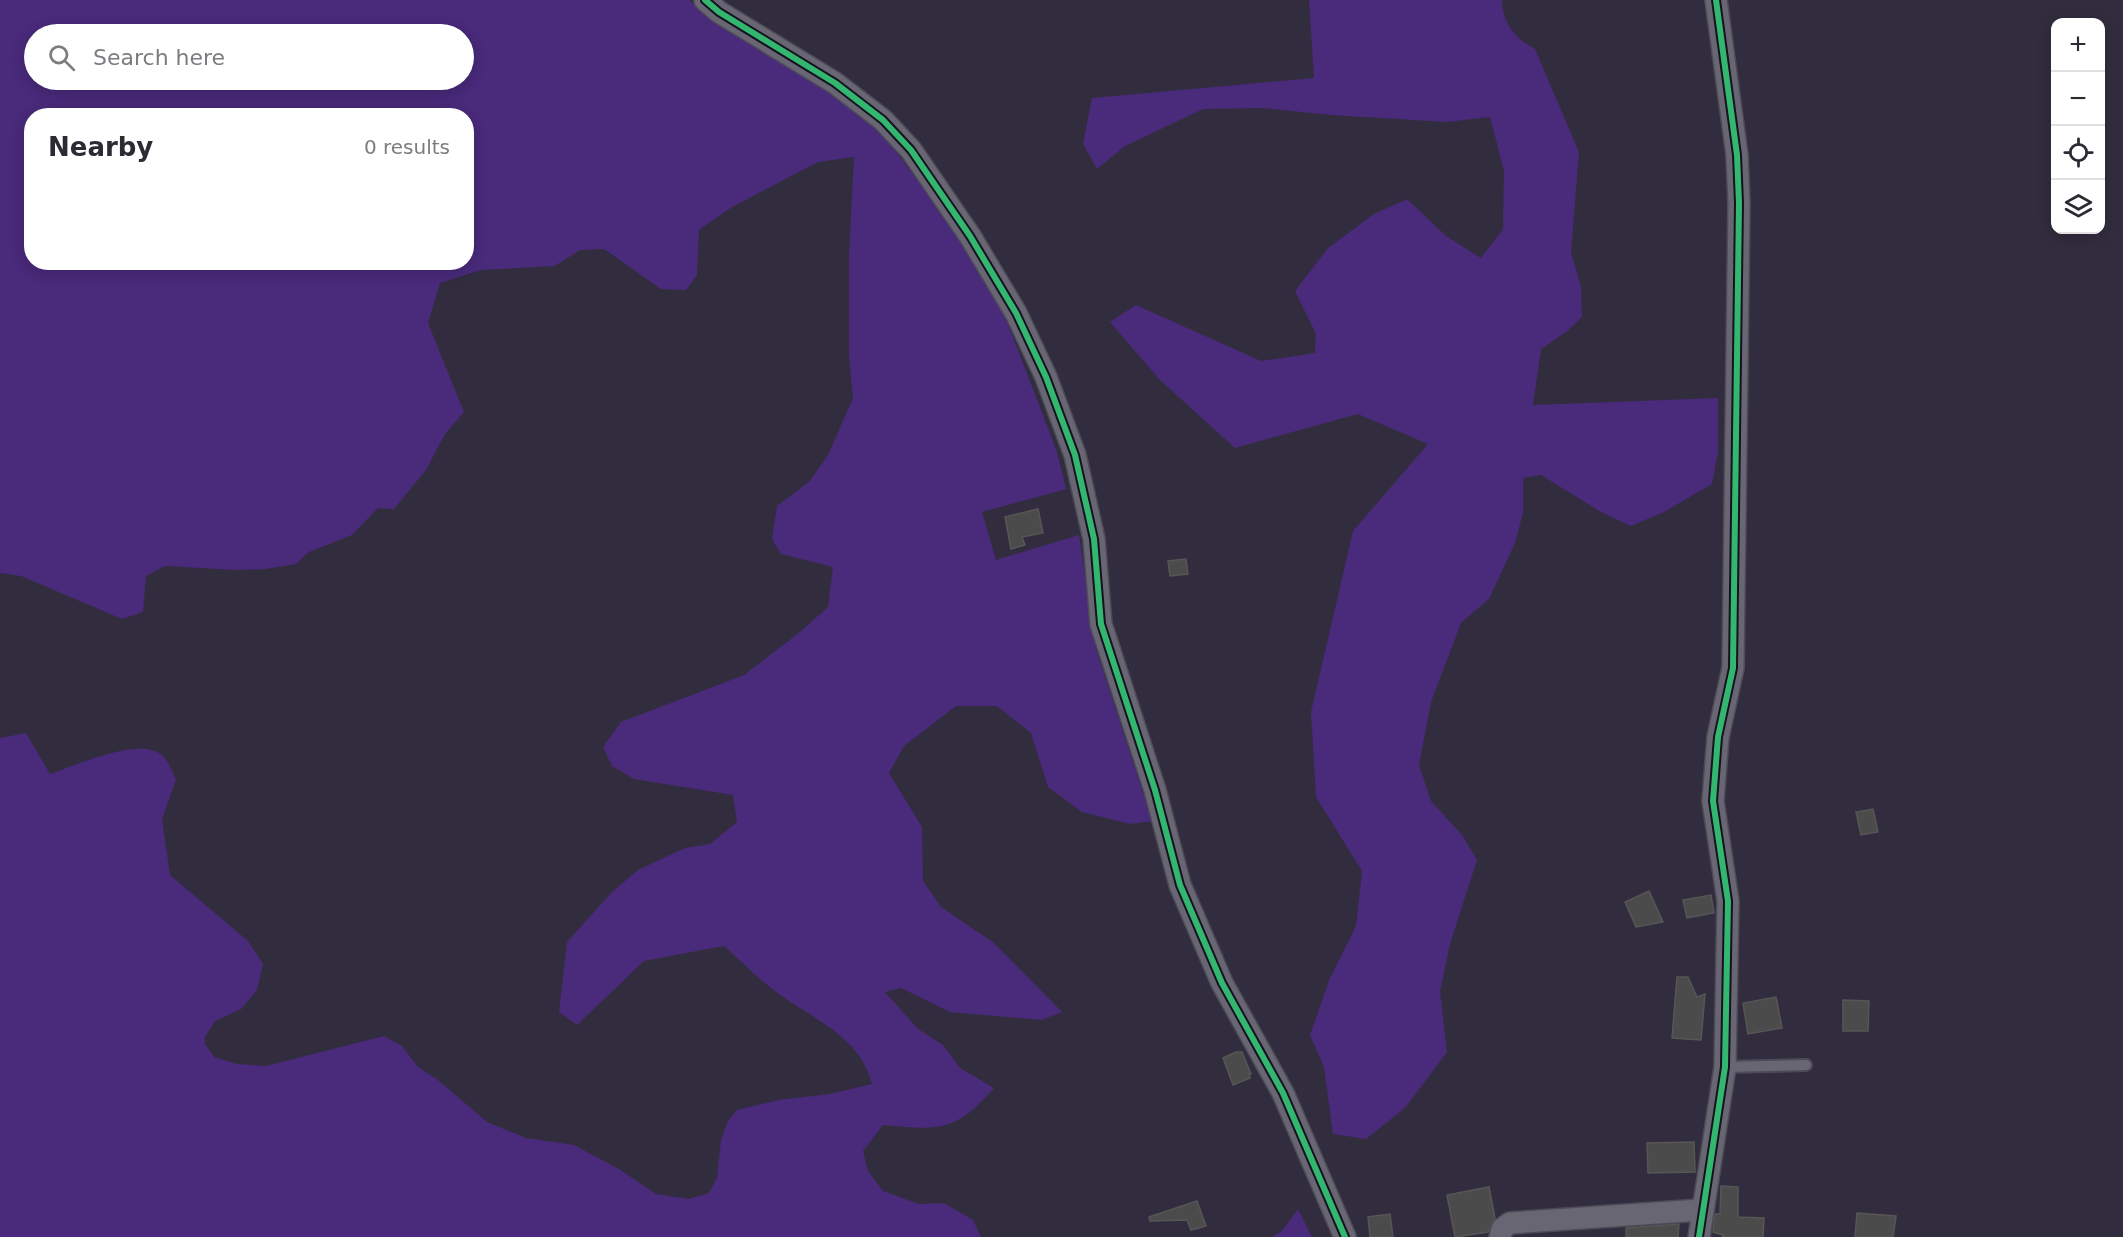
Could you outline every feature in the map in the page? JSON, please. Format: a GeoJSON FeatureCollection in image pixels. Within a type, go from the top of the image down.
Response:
{"type":"FeatureCollection","features":[{"type":"Feature","properties":{"kind":"street"},"geometry":{"type":"LineString","coordinates":[[705,0],[719,12],[835,83],[883,120],[911,150],[941,193],[970,236],[1016,313],[1050,387],[1075,455],[1094,539],[1103,632],[1155,790],[1180,885],[1222,983],[1283,1093],[1345,1237]]}},
{"type":"Feature","properties":{"kind":"street"},"geometry":{"type":"LineString","coordinates":[[1699,1237],[1701,1210],[1725,1067],[1728,901],[1713,801],[1718,737],[1733,668],[1739,203],[1737,155],[1716,0]]}},
{"type":"Feature","properties":{"kind":"street"},"geometry":{"type":"LineString","coordinates":[[1500,1237],[1502,1229],[1510,1223],[1701,1210]]}},
{"type":"Feature","properties":{"kind":"lane"},"geometry":{"type":"LineString","coordinates":[[1725,1067],[1806,1065]]}},
{"type":"Feature","properties":{"kind":"shaded area"},"geometry":{"type":"Polygon","coordinates":[[[0,0],[689,0],[713,19],[831,93],[883,134],[935,204],[1000,303],[1057,452],[1066,489],[982,512],[996,560],[1079,535],[1096,649],[1152,821],[1130,824],[1082,812],[1048,787],[1031,733],[997,706],[956,706],[904,746],[889,773],[922,827],[923,881],[941,907],[994,943],[1062,1012],[1042,1020],[950,1012],[901,988],[885,992],[918,1029],[943,1045],[960,1068],[994,1088],[968,1113],[957,1121],[945,1125],[918,1128],[883,1125],[863,1151],[868,1171],[883,1191],[919,1204],[944,1203],[973,1220],[981,1237],[0,1237],[0,738],[26,733],[50,774],[124,750],[152,750],[162,755],[168,763],[176,779],[162,820],[170,875],[248,941],[263,964],[257,990],[241,1009],[215,1021],[205,1037],[205,1044],[214,1057],[237,1064],[266,1066],[384,1036],[402,1046],[418,1067],[438,1080],[487,1122],[526,1138],[574,1145],[619,1169],[656,1194],[689,1199],[709,1193],[717,1178],[721,1140],[728,1121],[737,1110],[779,1100],[830,1094],[872,1084],[866,1068],[847,1042],[772,989],[724,946],[644,961],[577,1025],[559,1012],[567,942],[612,892],[638,870],[685,848],[710,844],[737,822],[733,795],[634,779],[612,766],[603,747],[621,722],[744,675],[800,632],[828,607],[833,567],[781,554],[772,539],[777,506],[810,481],[828,455],[853,398],[849,356],[849,256],[854,157],[818,162],[732,207],[699,230],[697,275],[686,290],[661,289],[604,249],[580,250],[555,266],[481,270],[440,283],[428,323],[464,412],[445,434],[426,470],[394,509],[378,508],[352,535],[309,552],[296,564],[265,569],[236,570],[165,566],[146,576],[143,612],[122,619],[21,576],[0,573],[0,0]]]}},
{"type":"Feature","properties":{"kind":"shaded area"},"geometry":{"type":"Polygon","coordinates":[[[1309,0],[1502,0],[1504,16],[1511,29],[1521,40],[1535,49],[1579,152],[1571,252],[1581,287],[1582,317],[1566,332],[1541,349],[1533,405],[1718,398],[1718,452],[1712,484],[1664,512],[1631,526],[1601,512],[1541,475],[1523,478],[1523,513],[1515,543],[1489,599],[1461,623],[1431,702],[1419,765],[1431,801],[1462,835],[1477,860],[1450,944],[1440,991],[1447,1052],[1405,1108],[1366,1139],[1333,1134],[1324,1067],[1310,1035],[1330,978],[1356,926],[1362,871],[1316,797],[1311,712],[1353,531],[1428,444],[1358,414],[1235,448],[1160,380],[1110,322],[1136,305],[1261,361],[1315,353],[1316,334],[1295,291],[1328,248],[1374,214],[1407,199],[1446,236],[1481,258],[1503,229],[1504,171],[1490,117],[1447,122],[1331,115],[1264,108],[1203,109],[1125,146],[1097,169],[1083,144],[1092,98],[1314,78],[1309,0]]]}},
{"type":"Feature","properties":{"kind":"shaded area"},"geometry":{"type":"Polygon","coordinates":[[[1298,1209],[1312,1237],[1272,1237],[1282,1231],[1298,1209]]]}},
{"type":"Feature","properties":{"kind":"building"},"geometry":{"type":"Polygon","coordinates":[[[1038,509],[1043,533],[1022,537],[1025,545],[1011,549],[1005,517],[1038,509]]]}},
{"type":"Feature","properties":{"kind":"building"},"geometry":{"type":"Polygon","coordinates":[[[1186,559],[1188,574],[1170,576],[1168,561],[1186,559]]]}},
{"type":"Feature","properties":{"kind":"building"},"geometry":{"type":"Polygon","coordinates":[[[1873,809],[1878,832],[1861,835],[1856,812],[1873,809]]]}},
{"type":"Feature","properties":{"kind":"building"},"geometry":{"type":"Polygon","coordinates":[[[1649,891],[1663,922],[1636,927],[1625,902],[1649,891]]]}},
{"type":"Feature","properties":{"kind":"building"},"geometry":{"type":"Polygon","coordinates":[[[1711,895],[1714,913],[1687,918],[1683,900],[1711,895]]]}},
{"type":"Feature","properties":{"kind":"building"},"geometry":{"type":"Polygon","coordinates":[[[1677,977],[1688,977],[1697,997],[1705,994],[1701,1040],[1672,1038],[1677,977]]]}},
{"type":"Feature","properties":{"kind":"building"},"geometry":{"type":"Polygon","coordinates":[[[1776,997],[1782,1028],[1748,1034],[1743,1003],[1776,997]]]}},
{"type":"Feature","properties":{"kind":"building"},"geometry":{"type":"Polygon","coordinates":[[[1843,1000],[1869,1001],[1868,1031],[1843,1031],[1843,1000]]]}},
{"type":"Feature","properties":{"kind":"building"},"geometry":{"type":"Polygon","coordinates":[[[1236,1052],[1242,1052],[1251,1074],[1249,1074],[1250,1078],[1233,1085],[1223,1058],[1236,1052]]]}},
{"type":"Feature","properties":{"kind":"building"},"geometry":{"type":"Polygon","coordinates":[[[1694,1142],[1695,1172],[1648,1173],[1647,1143],[1694,1142]]]}},
{"type":"Feature","properties":{"kind":"building"},"geometry":{"type":"Polygon","coordinates":[[[1721,1186],[1738,1187],[1738,1217],[1764,1218],[1763,1237],[1722,1237],[1723,1235],[1713,1232],[1715,1214],[1720,1214],[1721,1186]]]}},
{"type":"Feature","properties":{"kind":"building"},"geometry":{"type":"Polygon","coordinates":[[[1489,1187],[1495,1218],[1488,1232],[1455,1237],[1447,1195],[1489,1187]]]}},
{"type":"Feature","properties":{"kind":"building"},"geometry":{"type":"Polygon","coordinates":[[[1197,1201],[1206,1226],[1191,1230],[1187,1220],[1150,1221],[1149,1217],[1197,1201]]]}},
{"type":"Feature","properties":{"kind":"building"},"geometry":{"type":"Polygon","coordinates":[[[1857,1213],[1896,1216],[1893,1237],[1855,1237],[1857,1213]]]}},
{"type":"Feature","properties":{"kind":"building"},"geometry":{"type":"Polygon","coordinates":[[[1390,1214],[1393,1237],[1370,1237],[1368,1217],[1390,1214]]]}},
{"type":"Feature","properties":{"kind":"building"},"geometry":{"type":"Polygon","coordinates":[[[1679,1224],[1678,1237],[1626,1237],[1626,1228],[1679,1224]]]}},
{"type":"Feature","properties":{"kind":"cycle path"},"geometry":{"type":"LineString","coordinates":[[705,0],[719,12],[835,83],[883,120],[911,150],[970,236],[1016,313],[1046,377],[1075,455],[1094,539],[1101,624],[1155,790],[1180,885],[1222,983],[1283,1093],[1345,1237]]}},
{"type":"Feature","properties":{"kind":"cycle path"},"geometry":{"type":"LineString","coordinates":[[1699,1237],[1725,1067],[1728,901],[1713,801],[1718,737],[1733,668],[1739,203],[1737,155],[1716,0]]}}]}
